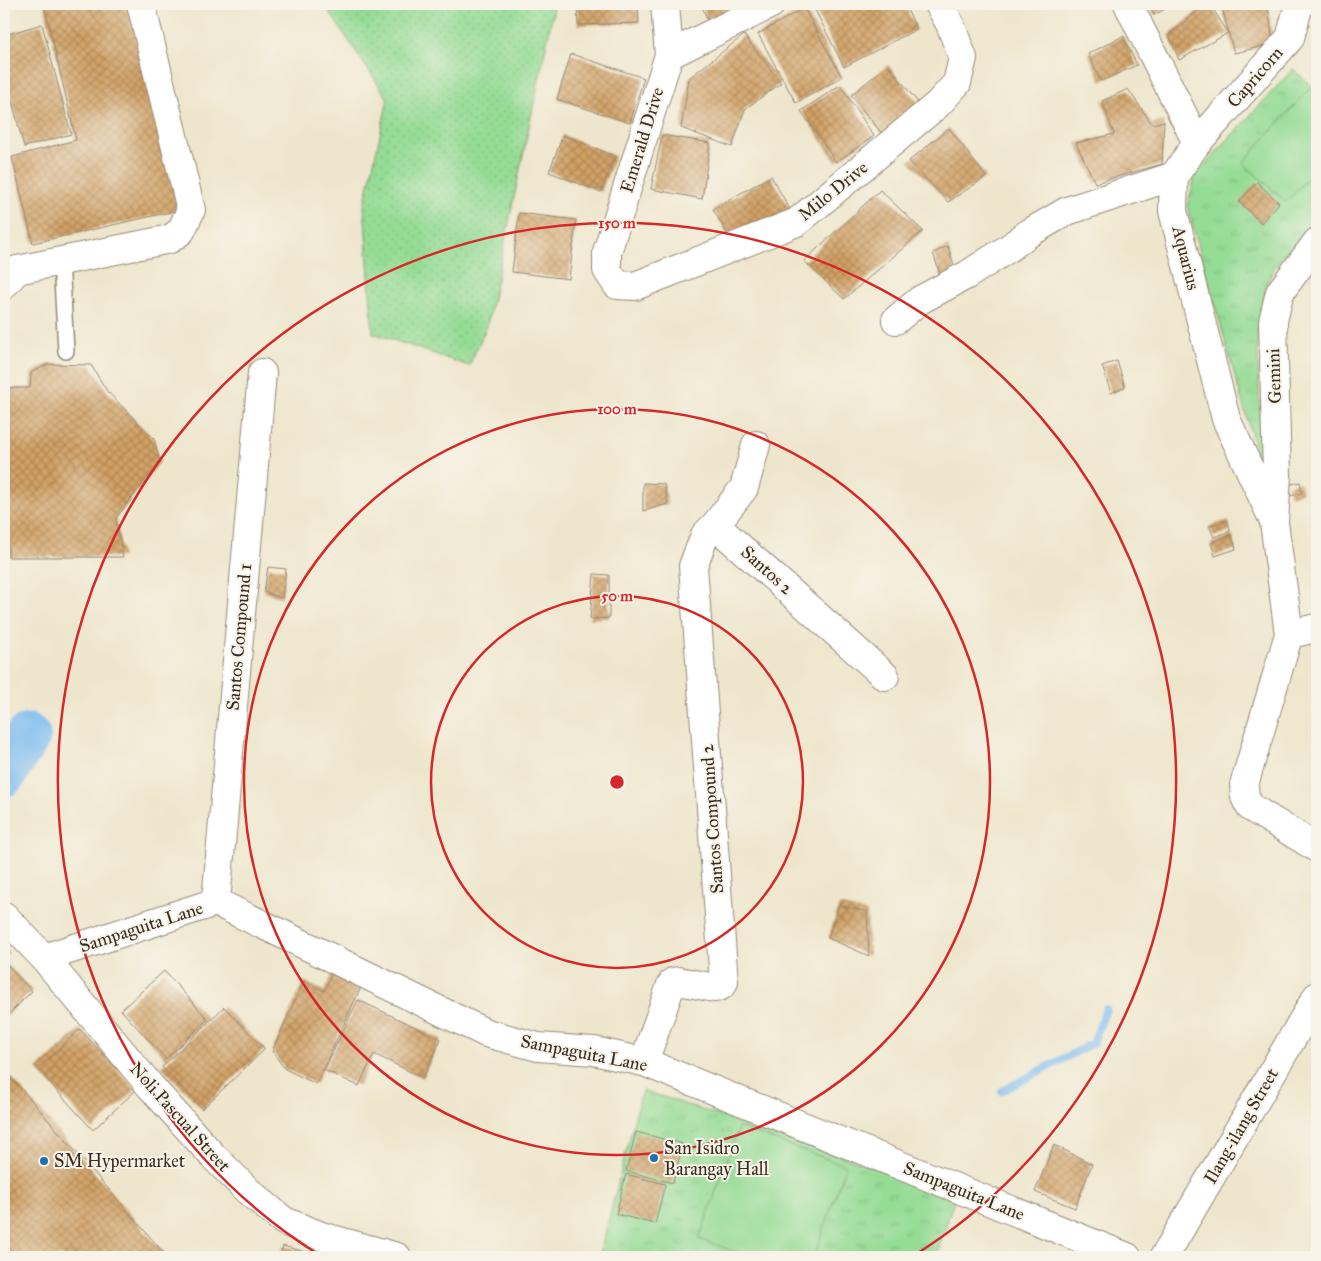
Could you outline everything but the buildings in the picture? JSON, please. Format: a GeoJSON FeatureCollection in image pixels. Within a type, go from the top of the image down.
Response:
{"type":"FeatureCollection","features":[{"type":"Feature","properties":{"kind":"street"},"geometry":{"type":"LineString","coordinates":[[4,285],[17,270],[170,239],[181,231],[191,210],[141,4]]}},
{"type":"Feature","properties":{"kind":"street","name":"Emerald Drive"},"geometry":{"type":"LineString","coordinates":[[635,286],[617,284],[607,270],[607,252],[669,55],[665,4]]}},
{"type":"Feature","properties":{"kind":"street"},"geometry":{"type":"LineString","coordinates":[[669,55],[771,4]]}},
{"type":"Feature","properties":{"kind":"street","name":"Milo Drive"},"geometry":{"type":"LineString","coordinates":[[635,286],[797,222],[938,104],[957,83],[964,58],[950,24],[939,4]]}},
{"type":"Feature","properties":{"kind":"street"},"geometry":{"type":"LineString","coordinates":[[896,320],[920,300],[967,275],[1029,233],[1067,211],[1174,176],[1197,143],[1128,4]]}},
{"type":"Feature","properties":{"kind":"street","name":"Capricorn"},"geometry":{"type":"LineString","coordinates":[[1197,143],[1290,38],[1298,8],[1297,4]]}},
{"type":"Feature","properties":{"kind":"street","name":"Aquarius"},"geometry":{"type":"LineString","coordinates":[[1174,176],[1173,210],[1226,419],[1274,522]]}},
{"type":"Feature","properties":{"kind":"street","name":"Gemini"},"geometry":{"type":"LineString","coordinates":[[1274,522],[1277,475],[1273,321],[1280,292],[1317,242]]}},
{"type":"Feature","properties":{"kind":"street","name":"Santos Compound 1"},"geometry":{"type":"LineString","coordinates":[[216,902],[262,373]]}},
{"type":"Feature","properties":{"kind":"street"},"geometry":{"type":"LineString","coordinates":[[715,524],[744,488],[756,445]]}},
{"type":"Feature","properties":{"kind":"street"},"geometry":{"type":"LineString","coordinates":[[1274,522],[1289,634],[1244,785],[1245,797],[1250,807],[1317,848]]}},
{"type":"Feature","properties":{"kind":"street","name":"Santos 2"},"geometry":{"type":"LineString","coordinates":[[715,524],[885,676]]}},
{"type":"Feature","properties":{"kind":"street","name":"Santos Compound 2"},"geometry":{"type":"LineString","coordinates":[[644,1062],[671,985],[674,982],[678,981],[715,988],[721,986],[724,982],[693,566],[705,535],[715,524]]}},
{"type":"Feature","properties":{"kind":"street"},"geometry":{"type":"LineString","coordinates":[[1289,634],[1317,628]]}},
{"type":"Feature","properties":{"kind":"street","name":"Sampaguita Lane"},"geometry":{"type":"LineString","coordinates":[[44,958],[216,902],[486,1033],[538,1047],[594,1052],[644,1062],[1127,1257]]}},
{"type":"Feature","properties":{"kind":"street","name":"Noli Pascual Street"},"geometry":{"type":"LineString","coordinates":[[4,916],[44,958],[151,1087],[213,1156],[248,1191],[284,1221],[321,1236],[396,1257]]}},
{"type":"Feature","properties":{"kind":"street","name":"Ilang-ilang Street"},"geometry":{"type":"LineString","coordinates":[[1164,1257],[1317,996]]}},
{"type":"Feature","properties":{"kind":"lane"},"geometry":{"type":"LineString","coordinates":[[61,261],[66,351]]}},
{"type":"Feature","properties":{"kind":"green space"},"geometry":{"type":"Polygon","coordinates":[[[324,4],[553,4],[553,13],[487,326],[469,366],[373,333],[364,206],[388,99],[324,4]]]}},
{"type":"Feature","properties":{"kind":"green space"},"geometry":{"type":"Polygon","coordinates":[[[1293,69],[1317,91],[1317,214],[1275,266],[1266,287],[1257,333],[1262,472],[1187,206],[1196,174],[1293,69]]]}},
{"type":"Feature","properties":{"kind":"green space"},"geometry":{"type":"Polygon","coordinates":[[[1310,88],[1317,95],[1317,168],[1286,202],[1243,163],[1310,88]]]}},
{"type":"Feature","properties":{"kind":"green space"},"geometry":{"type":"Polygon","coordinates":[[[642,1090],[866,1164],[955,1197],[936,1257],[599,1257],[642,1090]]]}},
{"type":"Feature","properties":{"kind":"green space"},"geometry":{"type":"Polygon","coordinates":[[[739,1127],[846,1166],[814,1257],[750,1257],[699,1239],[739,1127]]]}},
{"type":"Feature","properties":{"kind":"waterway"},"geometry":{"type":"LineString","coordinates":[[4,774],[28,736]]}},
{"type":"Feature","properties":{"kind":"waterway"},"geometry":{"type":"LineString","coordinates":[[1002,1091],[1093,1043],[1106,1009]]}},
{"type":"Feature","properties":{"kind":"place","name":"San Isidro Barangay Hall"},"geometry":{"type":"Point","coordinates":[654,1158]}},
{"type":"Feature","properties":{"kind":"place","name":"SM Hypermarket"},"geometry":{"type":"Point","coordinates":[44,1161]}}]}
